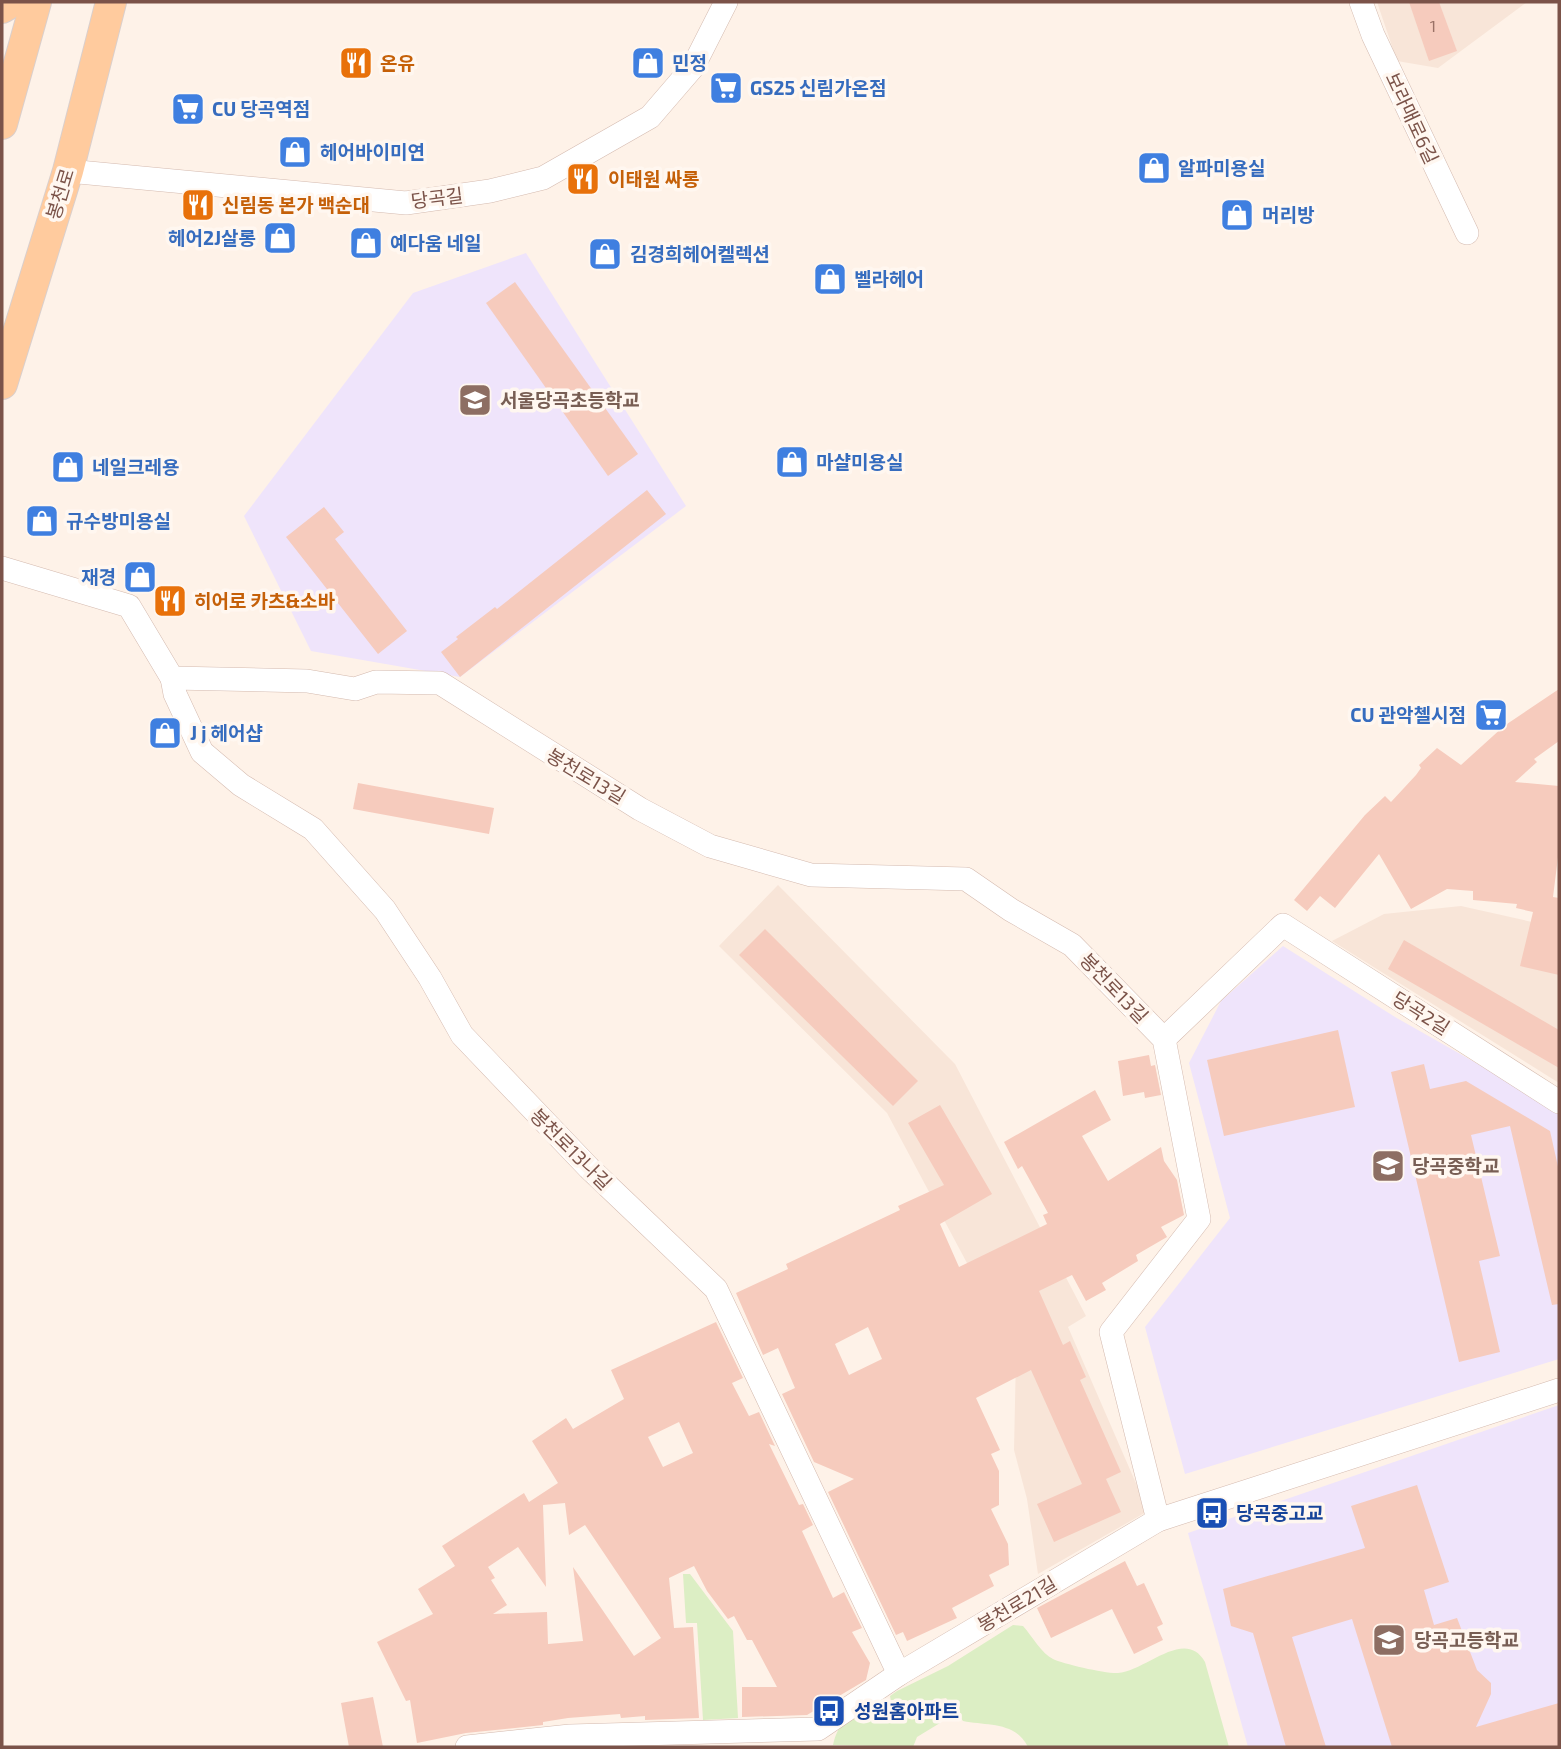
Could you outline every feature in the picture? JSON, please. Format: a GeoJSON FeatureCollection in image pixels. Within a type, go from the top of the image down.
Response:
{"type":"FeatureCollection","features":[{"type":"Feature","properties":{"kind":"main road"},"geometry":{"type":"LineString","coordinates":[[2,8],[12,2]]}},
{"type":"Feature","properties":{"kind":"main road"},"geometry":{"type":"LineString","coordinates":[[2,124],[36,2]]}},
{"type":"Feature","properties":{"kind":"main road","name":"봉천로"},"geometry":{"type":"LineString","coordinates":[[2,384],[68,171],[111,2]]}},
{"type":"Feature","properties":{"kind":"street","name":"당곡길"},"geometry":{"type":"LineString","coordinates":[[68,171],[406,203],[516,185],[543,178],[650,117],[693,67],[726,2]]}},
{"type":"Feature","properties":{"kind":"street","name":"보라매로6길"},"geometry":{"type":"LineString","coordinates":[[1361,2],[1373,36],[1467,233]]}},
{"type":"Feature","properties":{"kind":"street"},"geometry":{"type":"LineString","coordinates":[[2,568],[129,606],[172,678]]}},
{"type":"Feature","properties":{"kind":"street","name":"봉천로13길"},"geometry":{"type":"LineString","coordinates":[[172,678],[307,681],[355,689],[376,681],[440,683],[512,731],[640,809],[710,846],[811,875],[966,879],[1011,910],[1072,946],[1164,1040],[1199,1219],[1111,1332],[1158,1520]]}},
{"type":"Feature","properties":{"kind":"street","name":"봉천로13나길"},"geometry":{"type":"LineString","coordinates":[[172,678],[175,694],[202,752],[241,785],[313,829],[385,910],[430,978],[462,1035],[589,1168],[716,1289],[899,1674]]}},
{"type":"Feature","properties":{"kind":"street","name":"봉천로13길"},"geometry":{"type":"LineString","coordinates":[[1164,1040],[1283,925]]}},
{"type":"Feature","properties":{"kind":"street","name":"당곡2길"},"geometry":{"type":"LineString","coordinates":[[1283,925],[1559,1102]]}},
{"type":"Feature","properties":{"kind":"street","name":"봉천로21길"},"geometry":{"type":"LineString","coordinates":[[467,1747],[570,1736],[818,1729],[899,1674],[1158,1520],[1559,1390]]}},
{"type":"Feature","properties":{"kind":"shaded area"},"geometry":{"type":"Polygon","coordinates":[[[1377,2],[1527,2],[1438,68],[1397,61],[1377,2]]]}},
{"type":"Feature","properties":{"kind":"shaded area","name":"서울당곡초등학교"},"geometry":{"type":"Polygon","coordinates":[[[526,253],[686,506],[460,677],[311,651],[244,516],[413,293],[526,253]]]}},
{"type":"Feature","properties":{"kind":"shaded area"},"geometry":{"type":"Polygon","coordinates":[[[778,885],[955,1064],[1086,1316],[1068,1327],[1148,1511],[1038,1574],[1027,1499],[1014,1450],[1016,1355],[887,1113],[719,946],[778,885]]]}},
{"type":"Feature","properties":{"kind":"shaded area"},"geometry":{"type":"Polygon","coordinates":[[[1461,906],[1559,928],[1559,1083],[1332,941],[1384,914],[1461,906]]]}},
{"type":"Feature","properties":{"kind":"shaded area","name":"당곡중학교"},"geometry":{"type":"Polygon","coordinates":[[[1283,946],[1395,1017],[1552,1106],[1559,1114],[1559,1359],[1185,1474],[1145,1327],[1230,1218],[1189,1063],[1221,1001],[1283,946]]]}},
{"type":"Feature","properties":{"kind":"shaded area","name":"당곡고등학교"},"geometry":{"type":"Polygon","coordinates":[[[1559,1405],[1559,1747],[1248,1747],[1188,1533],[1559,1405]]]}},
{"type":"Feature","properties":{"kind":"green space"},"geometry":{"type":"Polygon","coordinates":[[[683,1574],[690,1574],[733,1631],[738,1718],[703,1720],[697,1623],[686,1623],[683,1574]]]}},
{"type":"Feature","properties":{"kind":"green space"},"geometry":{"type":"Polygon","coordinates":[[[1013,1625],[1023,1626],[1049,1657],[1105,1672],[1129,1671],[1176,1650],[1197,1652],[1205,1662],[1229,1747],[1028,1747],[1016,1733],[1008,1729],[963,1721],[946,1698],[901,1705],[891,1701],[890,1696],[897,1691],[948,1666],[1013,1625]]]}},
{"type":"Feature","properties":{"kind":"green space"},"geometry":{"type":"Polygon","coordinates":[[[937,1706],[943,1710],[944,1716],[940,1723],[917,1737],[913,1747],[833,1745],[837,1732],[849,1719],[894,1717],[937,1706]]]}},
{"type":"Feature","properties":{"kind":"building"},"geometry":{"type":"Polygon","coordinates":[[[1409,2],[1439,2],[1457,51],[1429,61],[1409,2]]]}},
{"type":"Feature","properties":{"kind":"building"},"geometry":{"type":"Polygon","coordinates":[[[515,282],[638,454],[608,476],[486,303],[515,282]]]}},
{"type":"Feature","properties":{"kind":"building"},"geometry":{"type":"Polygon","coordinates":[[[647,490],[666,514],[460,677],[441,652],[458,639],[456,637],[495,607],[497,609],[647,490]]]}},
{"type":"Feature","properties":{"kind":"building"},"geometry":{"type":"Polygon","coordinates":[[[324,507],[344,532],[335,539],[407,631],[378,654],[286,537],[324,507]]]}},
{"type":"Feature","properties":{"kind":"building"},"geometry":{"type":"Polygon","coordinates":[[[1559,689],[1559,741],[1534,759],[1537,762],[1515,782],[1559,786],[1559,849],[1553,897],[1559,898],[1559,975],[1520,966],[1533,912],[1516,908],[1517,904],[1473,900],[1473,891],[1447,889],[1411,909],[1379,854],[1335,908],[1320,896],[1307,911],[1294,900],[1365,815],[1385,796],[1391,802],[1416,775],[1421,768],[1419,765],[1437,748],[1461,765],[1504,726],[1559,689]]]}},
{"type":"Feature","properties":{"kind":"building"},"geometry":{"type":"Polygon","coordinates":[[[358,783],[494,808],[489,834],[353,809],[358,783]]]}},
{"type":"Feature","properties":{"kind":"building"},"geometry":{"type":"Polygon","coordinates":[[[765,929],[918,1081],[893,1106],[739,955],[765,929]]]}},
{"type":"Feature","properties":{"kind":"building"},"geometry":{"type":"Polygon","coordinates":[[[1404,940],[1559,1030],[1559,1068],[1388,969],[1404,940]]]}},
{"type":"Feature","properties":{"kind":"building"},"geometry":{"type":"Polygon","coordinates":[[[1338,1030],[1355,1107],[1224,1136],[1207,1060],[1338,1030]]]}},
{"type":"Feature","properties":{"kind":"building"},"geometry":{"type":"Polygon","coordinates":[[[1149,1055],[1151,1066],[1155,1065],[1161,1095],[1145,1098],[1144,1092],[1123,1096],[1118,1061],[1149,1055]]]}},
{"type":"Feature","properties":{"kind":"building"},"geometry":{"type":"Polygon","coordinates":[[[1424,1064],[1430,1089],[1466,1081],[1550,1131],[1559,1171],[1559,1304],[1552,1305],[1510,1126],[1471,1135],[1500,1256],[1479,1261],[1500,1352],[1459,1362],[1391,1072],[1424,1064]]]}},
{"type":"Feature","properties":{"kind":"building"},"geometry":{"type":"Polygon","coordinates":[[[1095,1090],[1111,1120],[1082,1136],[1108,1181],[1161,1147],[1164,1161],[1177,1180],[1184,1215],[1161,1227],[1167,1237],[1136,1255],[1138,1261],[1102,1283],[1106,1290],[1086,1301],[1072,1275],[1039,1291],[1063,1345],[1070,1341],[1086,1377],[1080,1380],[1121,1472],[1106,1479],[1121,1512],[1054,1542],[1037,1504],[1082,1484],[1031,1370],[976,1398],[1000,1450],[991,1454],[999,1471],[999,1505],[991,1509],[1008,1544],[1009,1565],[989,1575],[994,1586],[952,1608],[957,1618],[907,1641],[903,1632],[896,1635],[828,1492],[854,1479],[814,1462],[782,1394],[795,1388],[778,1348],[763,1355],[736,1293],[788,1269],[786,1264],[900,1210],[898,1206],[944,1185],[908,1123],[940,1105],[992,1194],[940,1224],[959,1267],[1047,1224],[1043,1215],[1048,1213],[1022,1166],[1018,1169],[1004,1142],[1095,1090]],[[868,1327],[835,1344],[849,1375],[882,1359],[868,1327]]]}},
{"type":"Feature","properties":{"kind":"building"},"geometry":{"type":"Polygon","coordinates":[[[716,1322],[743,1378],[732,1383],[749,1416],[759,1412],[775,1446],[769,1444],[799,1505],[803,1504],[813,1525],[802,1531],[833,1598],[844,1592],[862,1628],[852,1632],[870,1663],[866,1680],[807,1715],[742,1717],[742,1687],[777,1687],[752,1640],[747,1640],[734,1616],[728,1619],[707,1591],[694,1566],[669,1578],[674,1628],[693,1627],[699,1718],[645,1720],[645,1716],[621,1718],[620,1714],[568,1718],[543,1722],[543,1725],[466,1733],[417,1743],[410,1700],[406,1701],[377,1642],[433,1614],[418,1589],[455,1566],[442,1546],[524,1493],[529,1502],[558,1483],[532,1441],[566,1418],[573,1429],[624,1399],[611,1370],[716,1322]],[[679,1422],[648,1437],[663,1467],[693,1453],[679,1422]],[[565,1503],[543,1505],[546,1587],[518,1547],[488,1567],[495,1578],[491,1580],[507,1605],[493,1614],[547,1612],[548,1644],[583,1641],[573,1567],[634,1656],[661,1638],[585,1525],[569,1535],[565,1503]]]}},
{"type":"Feature","properties":{"kind":"building"},"geometry":{"type":"Polygon","coordinates":[[[1417,1485],[1449,1582],[1424,1590],[1434,1625],[1457,1618],[1477,1670],[1491,1683],[1491,1694],[1476,1727],[1559,1703],[1559,1747],[1392,1747],[1352,1619],[1292,1637],[1326,1747],[1286,1747],[1253,1633],[1231,1626],[1223,1589],[1365,1548],[1351,1506],[1417,1485]]]}},
{"type":"Feature","properties":{"kind":"building"},"geometry":{"type":"Polygon","coordinates":[[[1125,1561],[1137,1586],[1144,1583],[1163,1624],[1157,1627],[1163,1640],[1134,1654],[1112,1609],[1051,1638],[1037,1608],[1125,1561]]]}},
{"type":"Feature","properties":{"kind":"building"},"geometry":{"type":"Polygon","coordinates":[[[373,1697],[383,1747],[349,1747],[341,1703],[373,1697]]]}},
{"type":"Feature","properties":{"kind":"place","name":"온유"},"geometry":{"type":"Point","coordinates":[356,63]}},
{"type":"Feature","properties":{"kind":"place","name":"민정"},"geometry":{"type":"Point","coordinates":[648,63]}},
{"type":"Feature","properties":{"kind":"place","name":"GS25 신림가온점"},"geometry":{"type":"Point","coordinates":[726,88]}},
{"type":"Feature","properties":{"kind":"place","name":"CU 당곡역점"},"geometry":{"type":"Point","coordinates":[188,109]}},
{"type":"Feature","properties":{"kind":"place","name":"헤어바이미연"},"geometry":{"type":"Point","coordinates":[295,152]}},
{"type":"Feature","properties":{"kind":"place","name":"알파미용실"},"geometry":{"type":"Point","coordinates":[1154,168]}},
{"type":"Feature","properties":{"kind":"place","name":"이태원 싸롱"},"geometry":{"type":"Point","coordinates":[583,179]}},
{"type":"Feature","properties":{"kind":"place","name":"신림동 본가 백순대"},"geometry":{"type":"Point","coordinates":[198,205]}},
{"type":"Feature","properties":{"kind":"place","name":"머리방"},"geometry":{"type":"Point","coordinates":[1237,215]}},
{"type":"Feature","properties":{"kind":"place","name":"헤어2J살롱"},"geometry":{"type":"Point","coordinates":[280,238]}},
{"type":"Feature","properties":{"kind":"place","name":"예다움 네일"},"geometry":{"type":"Point","coordinates":[366,243]}},
{"type":"Feature","properties":{"kind":"place","name":"김경희헤어켈렉션"},"geometry":{"type":"Point","coordinates":[605,254]}},
{"type":"Feature","properties":{"kind":"place","name":"벨라헤어"},"geometry":{"type":"Point","coordinates":[830,279]}},
{"type":"Feature","properties":{"kind":"place","name":"서울당곡초등학교"},"geometry":{"type":"Point","coordinates":[475,400]}},
{"type":"Feature","properties":{"kind":"place","name":"마샬미용실"},"geometry":{"type":"Point","coordinates":[792,462]}},
{"type":"Feature","properties":{"kind":"place","name":"네일크레용"},"geometry":{"type":"Point","coordinates":[68,467]}},
{"type":"Feature","properties":{"kind":"place","name":"규수방미용실"},"geometry":{"type":"Point","coordinates":[42,521]}},
{"type":"Feature","properties":{"kind":"place","name":"재경"},"geometry":{"type":"Point","coordinates":[140,577]}},
{"type":"Feature","properties":{"kind":"place","name":"히어로 카츠&소바"},"geometry":{"type":"Point","coordinates":[170,601]}},
{"type":"Feature","properties":{"kind":"place","name":"CU 관악첼시점"},"geometry":{"type":"Point","coordinates":[1491,715]}},
{"type":"Feature","properties":{"kind":"place","name":"J j 헤어샵"},"geometry":{"type":"Point","coordinates":[165,733]}},
{"type":"Feature","properties":{"kind":"place","name":"당곡중학교"},"geometry":{"type":"Point","coordinates":[1388,1166]}},
{"type":"Feature","properties":{"kind":"place","name":"당곡중고교"},"geometry":{"type":"Point","coordinates":[1212,1513]}},
{"type":"Feature","properties":{"kind":"place","name":"당곡고등학교"},"geometry":{"type":"Point","coordinates":[1389,1640]}},
{"type":"Feature","properties":{"kind":"place","name":"성원홈아파트"},"geometry":{"type":"Point","coordinates":[829,1711]}}]}
